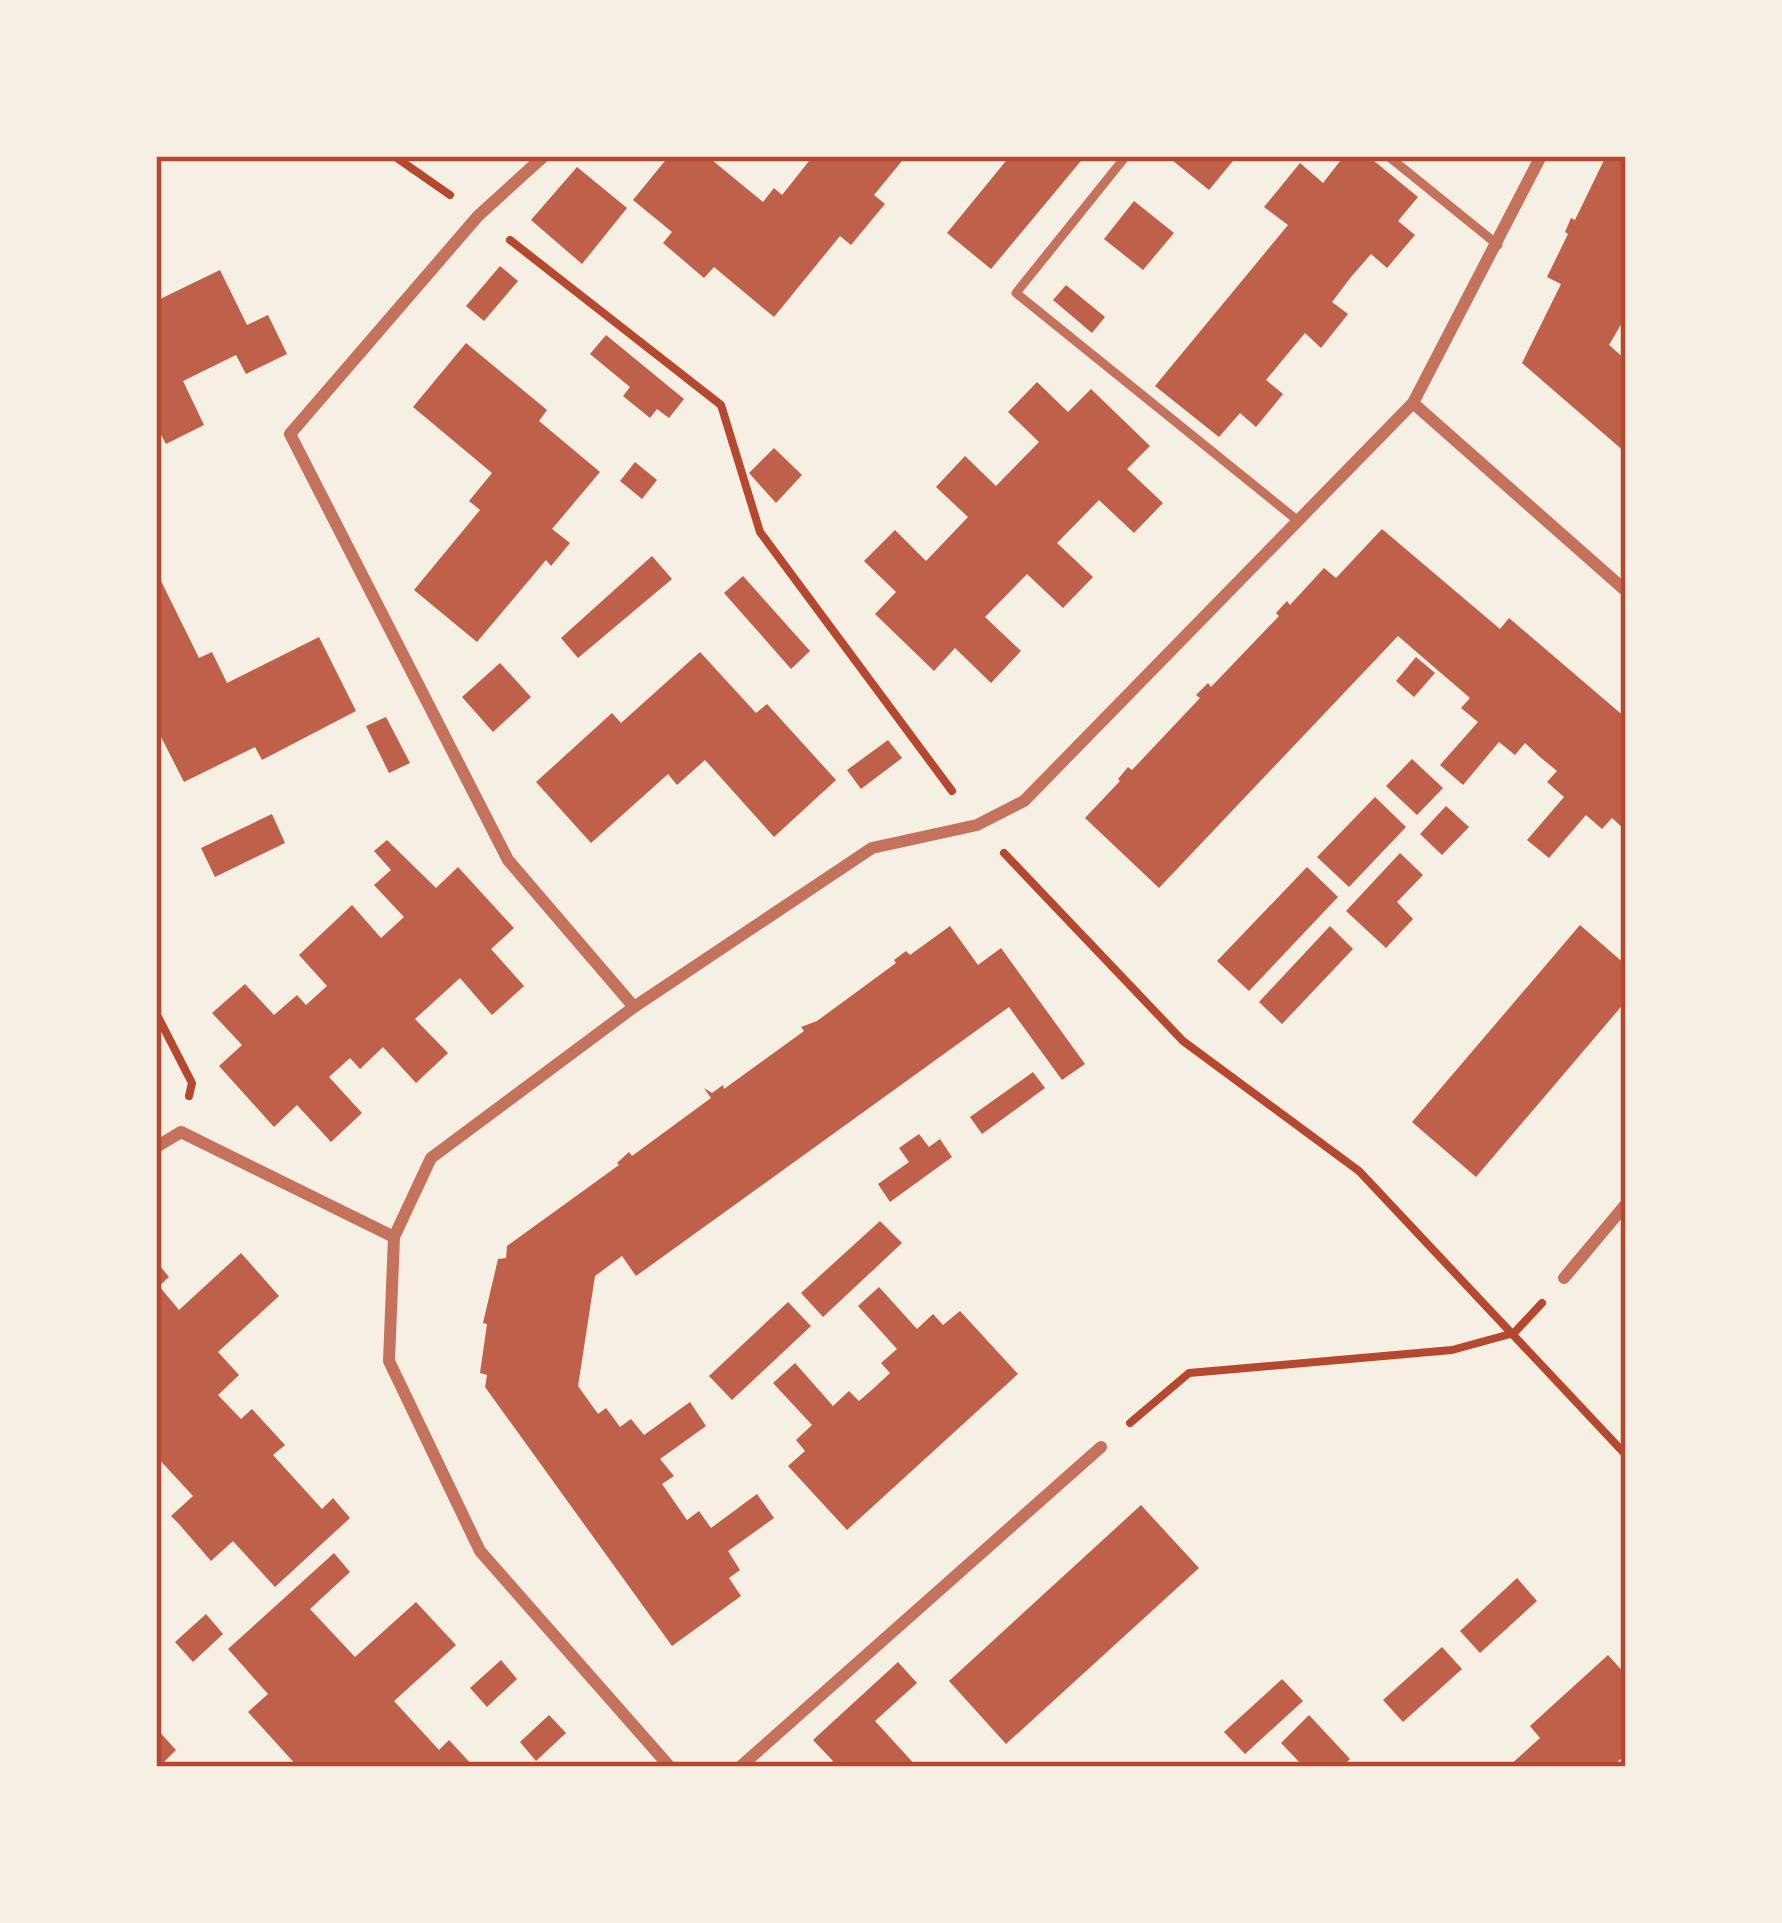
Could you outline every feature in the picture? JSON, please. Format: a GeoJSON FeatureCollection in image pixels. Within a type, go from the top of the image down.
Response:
{"type":"FeatureCollection","features":[{"type":"Feature","properties":{"kind":"street"},"geometry":{"type":"LineString","coordinates":[[544,156],[478,216],[290,434],[508,860],[634,1007]]}},
{"type":"Feature","properties":{"kind":"street"},"geometry":{"type":"LineString","coordinates":[[670,1767],[480,1551],[389,1361],[394,1237],[430,1158],[634,1007],[872,848],[977,825],[1024,801],[1414,403],[1541,156]]}},
{"type":"Feature","properties":{"kind":"street"},"geometry":{"type":"LineString","coordinates":[[1414,403],[1626,591]]}},
{"type":"Feature","properties":{"kind":"street"},"geometry":{"type":"LineString","coordinates":[[156,1147],[182,1132],[394,1237]]}},
{"type":"Feature","properties":{"kind":"street"},"geometry":{"type":"LineString","coordinates":[[1564,1278],[1626,1204]]}},
{"type":"Feature","properties":{"kind":"street"},"geometry":{"type":"LineString","coordinates":[[740,1767],[1101,1447]]}},
{"type":"Feature","properties":{"kind":"lane"},"geometry":{"type":"LineString","coordinates":[[1126,156],[1016,293],[1297,520]]}},
{"type":"Feature","properties":{"kind":"lane"},"geometry":{"type":"LineString","coordinates":[[1388,156],[1498,245]]}},
{"type":"Feature","properties":{"kind":"path"},"geometry":{"type":"LineString","coordinates":[[394,156],[721,405],[760,532],[977,825],[1183,1041],[1359,1171],[1626,1455]]}},
{"type":"Feature","properties":{"kind":"path"},"geometry":{"type":"LineString","coordinates":[[156,1013],[192,1083],[182,1132]]}},
{"type":"Feature","properties":{"kind":"path"},"geometry":{"type":"LineString","coordinates":[[1101,1447],[1189,1373],[1452,1350],[1514,1333],[1564,1278]]}},
{"type":"Feature","properties":{"kind":"building"},"geometry":{"type":"Polygon","coordinates":[[[669,156],[707,156],[763,202],[774,188],[782,195],[813,156],[906,156],[874,195],[885,204],[851,245],[840,236],[774,317],[714,267],[704,278],[663,243],[672,232],[633,200],[669,156]]]}},
{"type":"Feature","properties":{"kind":"building"},"geometry":{"type":"Polygon","coordinates":[[[1010,156],[1085,156],[991,269],[947,233],[1010,156]]]}},
{"type":"Feature","properties":{"kind":"building"},"geometry":{"type":"Polygon","coordinates":[[[1167,156],[1237,156],[1209,190],[1167,156]]]}},
{"type":"Feature","properties":{"kind":"building"},"geometry":{"type":"Polygon","coordinates":[[[1344,156],[1368,156],[1418,197],[1398,221],[1415,235],[1387,268],[1371,254],[1351,277],[1332,302],[1348,314],[1321,348],[1305,333],[1266,380],[1283,394],[1256,427],[1240,413],[1219,437],[1155,386],[1288,225],[1264,207],[1300,163],[1323,183],[1344,156]]]}},
{"type":"Feature","properties":{"kind":"building"},"geometry":{"type":"Polygon","coordinates":[[[1606,156],[1626,156],[1626,316],[1609,345],[1626,360],[1626,453],[1522,363],[1561,284],[1547,277],[1565,232],[1606,156]]]}},
{"type":"Feature","properties":{"kind":"building"},"geometry":{"type":"Polygon","coordinates":[[[577,167],[627,208],[582,264],[531,220],[577,167]]]}},
{"type":"Feature","properties":{"kind":"building"},"geometry":{"type":"Polygon","coordinates":[[[1134,201],[1174,233],[1143,270],[1104,239],[1134,201]]]}},
{"type":"Feature","properties":{"kind":"building"},"geometry":{"type":"Polygon","coordinates":[[[500,266],[518,281],[484,321],[466,306],[500,266]]]}},
{"type":"Feature","properties":{"kind":"building"},"geometry":{"type":"Polygon","coordinates":[[[220,270],[247,325],[268,315],[287,354],[246,374],[236,355],[183,381],[204,425],[166,444],[156,425],[156,301],[220,270]]]}},
{"type":"Feature","properties":{"kind":"building"},"geometry":{"type":"Polygon","coordinates":[[[1066,285],[1105,317],[1092,333],[1053,300],[1066,285]]]}},
{"type":"Feature","properties":{"kind":"building"},"geometry":{"type":"Polygon","coordinates":[[[606,335],[684,399],[669,418],[657,409],[650,418],[623,396],[630,387],[590,354],[606,335]]]}},
{"type":"Feature","properties":{"kind":"building"},"geometry":{"type":"Polygon","coordinates":[[[466,343],[547,410],[539,421],[600,472],[552,529],[570,543],[551,566],[546,560],[477,642],[414,590],[480,510],[469,501],[492,473],[413,407],[466,343]]]}},
{"type":"Feature","properties":{"kind":"building"},"geometry":{"type":"Polygon","coordinates":[[[1037,382],[1068,412],[1091,389],[1150,446],[1127,469],[1163,503],[1134,533],[1099,500],[1057,543],[1093,577],[1063,608],[1027,574],[985,617],[1021,651],[991,683],[955,648],[934,671],[875,614],[896,592],[864,561],[895,530],[926,561],[968,517],[936,487],[965,456],[996,486],[1039,442],[1008,412],[1037,382]]]}},
{"type":"Feature","properties":{"kind":"building"},"geometry":{"type":"Polygon","coordinates":[[[774,448],[802,475],[776,503],[749,473],[774,448]]]}},
{"type":"Feature","properties":{"kind":"building"},"geometry":{"type":"Polygon","coordinates":[[[635,462],[657,480],[642,499],[620,481],[635,462]]]}},
{"type":"Feature","properties":{"kind":"building"},"geometry":{"type":"Polygon","coordinates":[[[1382,529],[1500,629],[1509,618],[1626,718],[1626,831],[1612,818],[1602,829],[1586,815],[1549,858],[1527,840],[1564,797],[1547,782],[1557,771],[1525,743],[1515,755],[1499,742],[1463,785],[1440,765],[1478,722],[1461,708],[1470,698],[1398,636],[1159,888],[1085,818],[1128,767],[1132,770],[1200,698],[1196,695],[1208,683],[1211,687],[1279,616],[1276,613],[1287,601],[1290,605],[1324,568],[1336,578],[1382,529]]]}},
{"type":"Feature","properties":{"kind":"building"},"geometry":{"type":"Polygon","coordinates":[[[652,556],[672,579],[578,658],[561,638],[652,556]]]}},
{"type":"Feature","properties":{"kind":"building"},"geometry":{"type":"Polygon","coordinates":[[[156,571],[199,658],[212,652],[227,683],[319,637],[356,711],[262,760],[255,747],[184,782],[156,727],[156,571]]]}},
{"type":"Feature","properties":{"kind":"building"},"geometry":{"type":"Polygon","coordinates":[[[743,576],[810,651],[791,669],[724,593],[743,576]]]}},
{"type":"Feature","properties":{"kind":"building"},"geometry":{"type":"Polygon","coordinates":[[[700,652],[756,713],[767,704],[836,780],[774,837],[705,760],[677,785],[668,774],[591,843],[536,782],[612,713],[621,723],[700,652]]]}},
{"type":"Feature","properties":{"kind":"building"},"geometry":{"type":"Polygon","coordinates":[[[1416,657],[1435,673],[1414,697],[1396,681],[1416,657]]]}},
{"type":"Feature","properties":{"kind":"building"},"geometry":{"type":"Polygon","coordinates":[[[500,663],[531,697],[493,732],[462,697],[500,663]]]}},
{"type":"Feature","properties":{"kind":"building"},"geometry":{"type":"Polygon","coordinates":[[[386,717],[410,763],[389,773],[366,726],[386,717]]]}},
{"type":"Feature","properties":{"kind":"building"},"geometry":{"type":"Polygon","coordinates":[[[888,740],[902,758],[861,789],[847,770],[888,740]]]}},
{"type":"Feature","properties":{"kind":"building"},"geometry":{"type":"Polygon","coordinates":[[[1412,759],[1443,788],[1417,815],[1386,786],[1412,759]]]}},
{"type":"Feature","properties":{"kind":"building"},"geometry":{"type":"Polygon","coordinates":[[[1375,797],[1406,827],[1349,887],[1317,857],[1375,797]]]}},
{"type":"Feature","properties":{"kind":"building"},"geometry":{"type":"Polygon","coordinates":[[[1446,806],[1469,827],[1442,855],[1420,834],[1446,806]]]}},
{"type":"Feature","properties":{"kind":"building"},"geometry":{"type":"Polygon","coordinates":[[[272,814],[285,843],[215,877],[201,848],[272,814]]]}},
{"type":"Feature","properties":{"kind":"building"},"geometry":{"type":"Polygon","coordinates":[[[387,840],[436,888],[458,867],[514,928],[491,949],[524,986],[492,1015],[460,978],[415,1019],[448,1053],[416,1083],[383,1047],[360,1069],[350,1058],[329,1077],[362,1113],[331,1142],[297,1105],[274,1127],[219,1066],[242,1045],[212,1013],[245,984],[274,1015],[297,995],[306,1005],[327,986],[299,955],[352,905],[381,938],[404,917],[374,885],[391,870],[374,851],[387,840]]]}},
{"type":"Feature","properties":{"kind":"building"},"geometry":{"type":"Polygon","coordinates":[[[1400,853],[1423,875],[1397,902],[1413,919],[1386,948],[1346,911],[1400,853]]]}},
{"type":"Feature","properties":{"kind":"building"},"geometry":{"type":"Polygon","coordinates":[[[1307,867],[1338,897],[1249,991],[1217,961],[1307,867]]]}},
{"type":"Feature","properties":{"kind":"building"},"geometry":{"type":"Polygon","coordinates":[[[1580,925],[1626,965],[1626,1001],[1476,1177],[1412,1122],[1580,925]]]}},
{"type":"Feature","properties":{"kind":"building"},"geometry":{"type":"Polygon","coordinates":[[[950,926],[978,965],[1001,948],[1085,1064],[1062,1080],[1009,1007],[636,1276],[622,1256],[595,1276],[578,1386],[598,1414],[606,1408],[620,1427],[631,1419],[644,1435],[690,1402],[706,1426],[660,1459],[674,1476],[662,1484],[687,1520],[699,1511],[711,1528],[757,1494],[774,1518],[728,1551],[740,1570],[729,1578],[741,1596],[672,1646],[485,1387],[487,1375],[480,1373],[487,1324],[483,1323],[498,1259],[506,1258],[507,1246],[619,1165],[629,1152],[632,1156],[711,1098],[704,1088],[712,1093],[723,1085],[724,1089],[906,951],[910,955],[950,926]]]}},
{"type":"Feature","properties":{"kind":"building"},"geometry":{"type":"Polygon","coordinates":[[[1330,926],[1353,949],[1282,1024],[1259,1002],[1330,926]]]}},
{"type":"Feature","properties":{"kind":"building"},"geometry":{"type":"Polygon","coordinates":[[[1033,1072],[1045,1088],[982,1134],[970,1117],[1033,1072]]]}},
{"type":"Feature","properties":{"kind":"building"},"geometry":{"type":"Polygon","coordinates":[[[919,1134],[929,1147],[940,1139],[952,1157],[890,1202],[878,1184],[909,1162],[899,1148],[919,1134]]]}},
{"type":"Feature","properties":{"kind":"building"},"geometry":{"type":"Polygon","coordinates":[[[880,1221],[902,1243],[823,1317],[801,1293],[880,1221]]]}},
{"type":"Feature","properties":{"kind":"building"},"geometry":{"type":"Polygon","coordinates":[[[241,1253],[279,1296],[218,1352],[239,1375],[218,1395],[241,1419],[252,1409],[285,1445],[273,1455],[322,1509],[333,1498],[350,1518],[275,1587],[233,1541],[211,1561],[171,1516],[193,1496],[156,1456],[156,1261],[169,1277],[159,1286],[179,1310],[241,1253]]]}},
{"type":"Feature","properties":{"kind":"building"},"geometry":{"type":"Polygon","coordinates":[[[879,1287],[917,1329],[933,1314],[943,1325],[960,1311],[1018,1374],[847,1530],[788,1466],[805,1451],[796,1440],[812,1425],[773,1383],[795,1363],[833,1406],[849,1391],[859,1401],[874,1388],[890,1373],[881,1363],[897,1349],[858,1306],[879,1287]]]}},
{"type":"Feature","properties":{"kind":"building"},"geometry":{"type":"Polygon","coordinates":[[[788,1302],[811,1326],[732,1400],[709,1376],[788,1302]]]}},
{"type":"Feature","properties":{"kind":"building"},"geometry":{"type":"Polygon","coordinates":[[[1141,1505],[1199,1568],[1006,1744],[949,1681],[1141,1505]]]}},
{"type":"Feature","properties":{"kind":"building"},"geometry":{"type":"Polygon","coordinates":[[[334,1553],[350,1572],[310,1609],[355,1657],[416,1602],[456,1645],[394,1701],[439,1750],[449,1740],[474,1767],[298,1767],[248,1712],[268,1694],[228,1649],[334,1553]]]}},
{"type":"Feature","properties":{"kind":"building"},"geometry":{"type":"Polygon","coordinates":[[[1517,1578],[1537,1601],[1480,1653],[1460,1631],[1517,1578]]]}},
{"type":"Feature","properties":{"kind":"building"},"geometry":{"type":"Polygon","coordinates":[[[206,1614],[223,1634],[193,1662],[175,1642],[206,1614]]]}},
{"type":"Feature","properties":{"kind":"building"},"geometry":{"type":"Polygon","coordinates":[[[1442,1647],[1462,1669],[1403,1722],[1383,1700],[1442,1647]]]}},
{"type":"Feature","properties":{"kind":"building"},"geometry":{"type":"Polygon","coordinates":[[[1608,1655],[1626,1675],[1626,1754],[1612,1767],[1508,1767],[1540,1738],[1530,1726],[1608,1655]]]}},
{"type":"Feature","properties":{"kind":"building"},"geometry":{"type":"Polygon","coordinates":[[[501,1660],[517,1679],[487,1707],[470,1688],[501,1660]]]}},
{"type":"Feature","properties":{"kind":"building"},"geometry":{"type":"Polygon","coordinates":[[[898,1662],[917,1683],[875,1721],[917,1767],[826,1767],[833,1761],[813,1740],[898,1662]]]}},
{"type":"Feature","properties":{"kind":"building"},"geometry":{"type":"Polygon","coordinates":[[[1282,1679],[1303,1701],[1245,1754],[1224,1732],[1282,1679]]]}},
{"type":"Feature","properties":{"kind":"building"},"geometry":{"type":"Polygon","coordinates":[[[549,1715],[566,1733],[536,1761],[520,1742],[549,1715]]]}},
{"type":"Feature","properties":{"kind":"building"},"geometry":{"type":"Polygon","coordinates":[[[1309,1715],[1350,1759],[1342,1767],[1304,1767],[1281,1743],[1309,1715]]]}},
{"type":"Feature","properties":{"kind":"building"},"geometry":{"type":"Polygon","coordinates":[[[156,1728],[176,1750],[163,1763],[156,1756],[156,1728]]]}}]}
